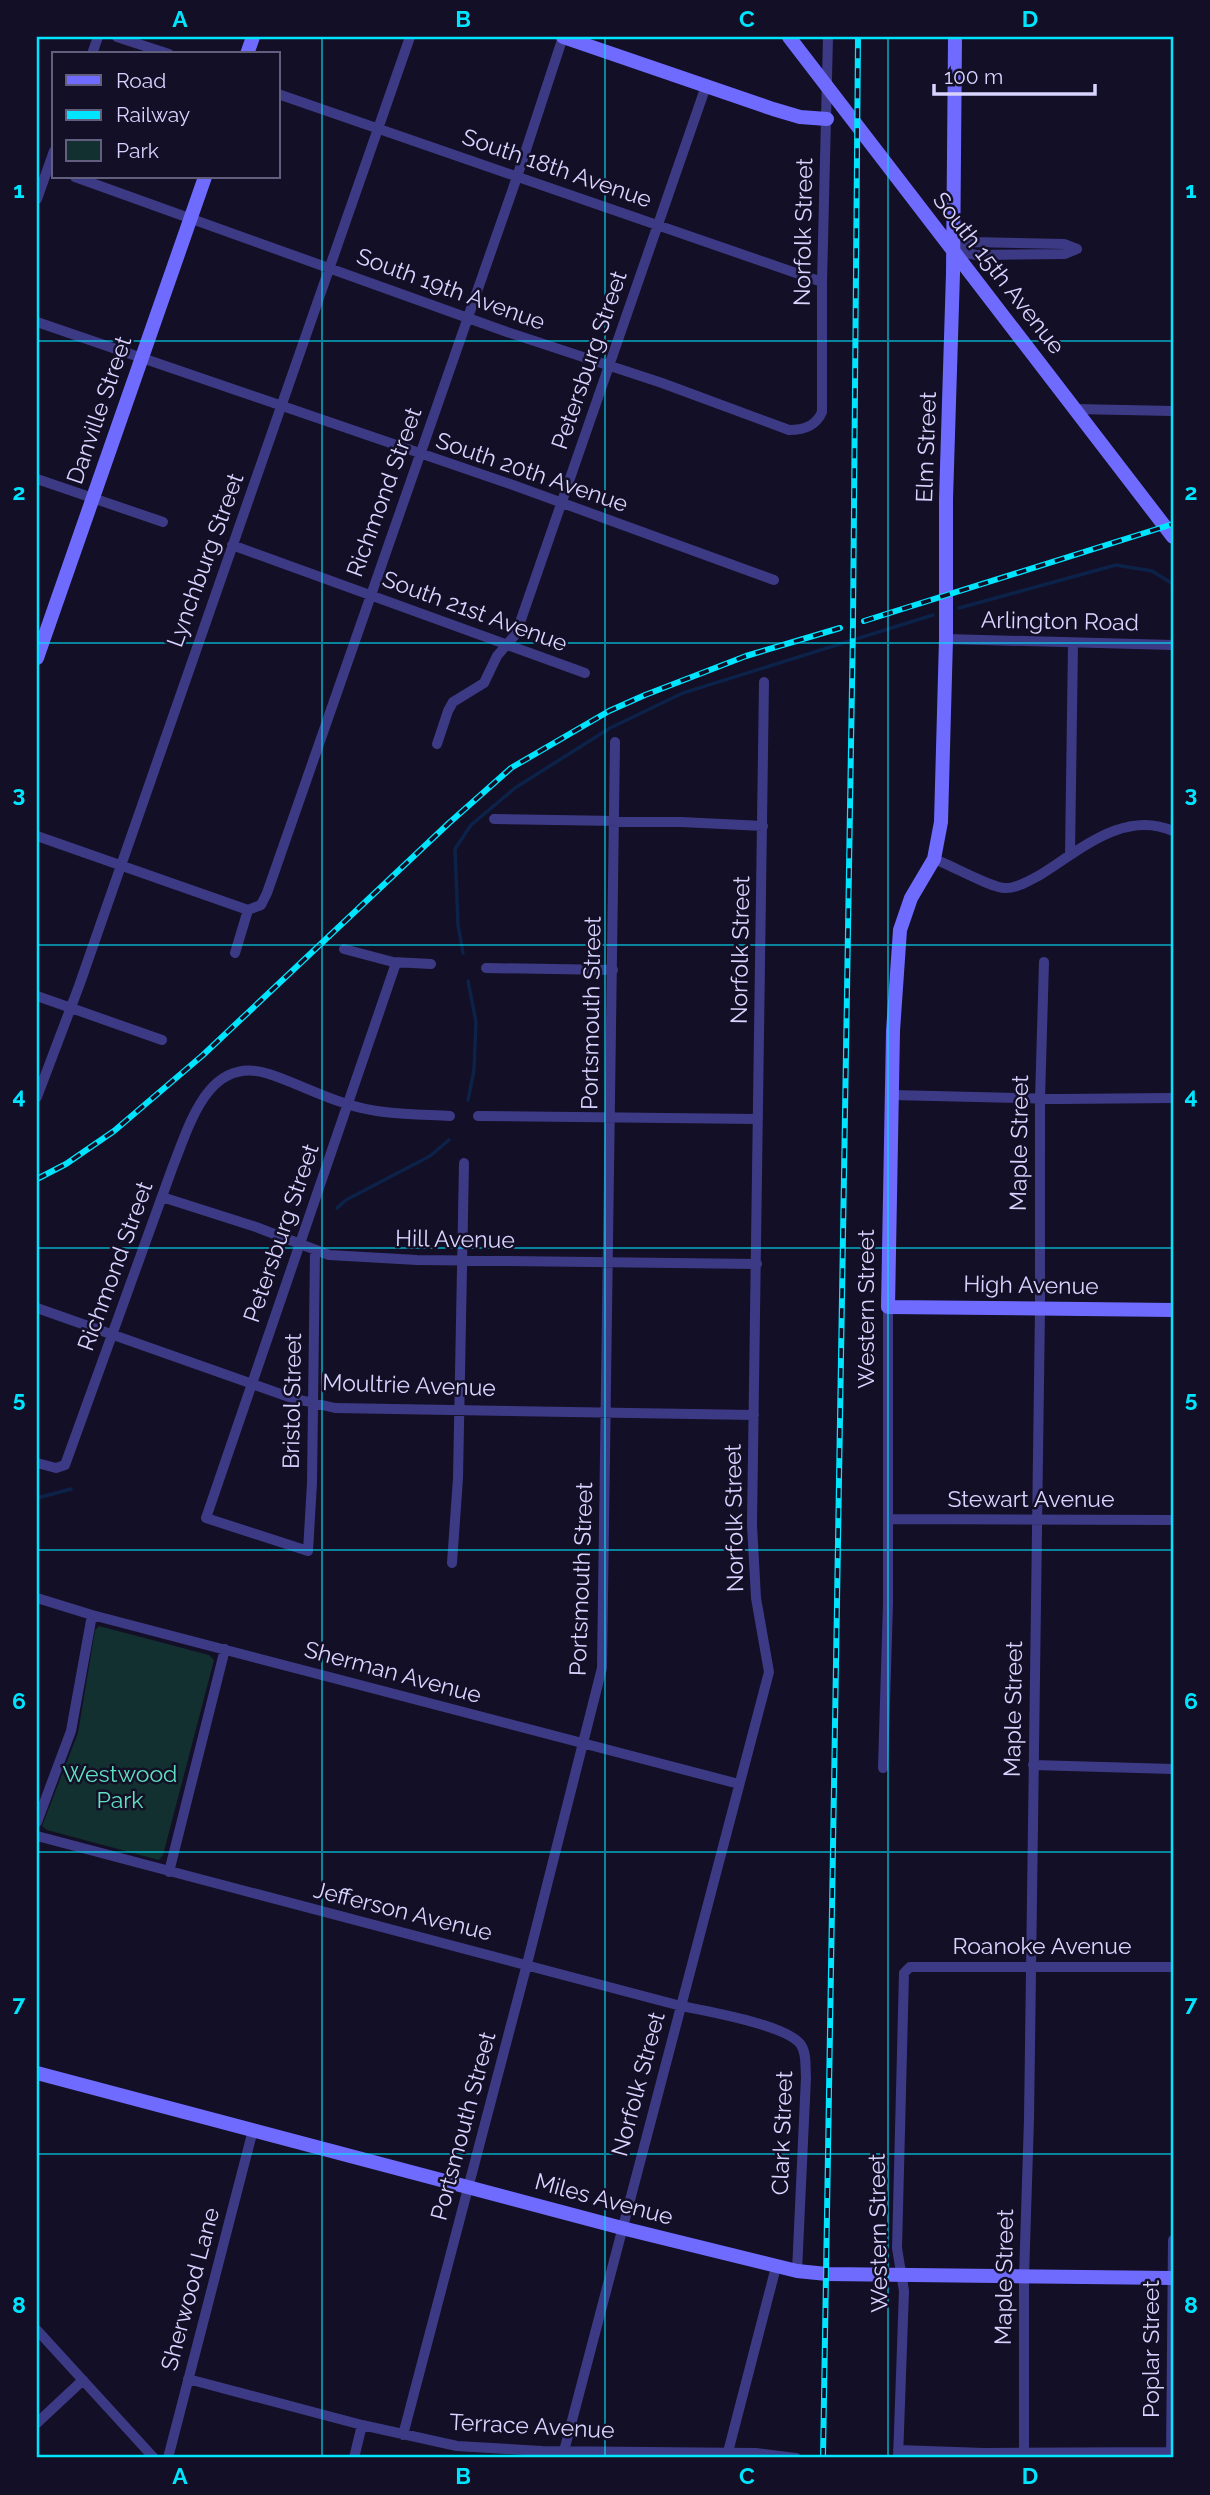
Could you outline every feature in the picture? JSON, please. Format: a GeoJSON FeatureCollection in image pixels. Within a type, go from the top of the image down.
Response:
{"type":"FeatureCollection","features":[{"type":"Feature","properties":{"kind":"street"},"geometry":{"type":"LineString","coordinates":[[117,37],[163,52]]}},
{"type":"Feature","properties":{"kind":"street","name":"Lynchburg Street"},"geometry":{"type":"LineString","coordinates":[[37,1097],[410,37]]}},
{"type":"Feature","properties":{"kind":"street"},"geometry":{"type":"LineString","coordinates":[[563,37],[800,117],[852,119]]}},
{"type":"Feature","properties":{"kind":"street","name":"Richmond Street"},"geometry":{"type":"LineString","coordinates":[[235,953],[248,910],[261,905],[267,893],[517,177],[563,37]]}},
{"type":"Feature","properties":{"kind":"street","name":"South 15th Avenue"},"geometry":{"type":"LineString","coordinates":[[789,37],[1173,537]]}},
{"type":"Feature","properties":{"kind":"street","name":"Norfolk Street"},"geometry":{"type":"LineString","coordinates":[[813,425],[822,412],[828,37]]}},
{"type":"Feature","properties":{"kind":"street","name":"Elm Street"},"geometry":{"type":"LineString","coordinates":[[934,859],[942,810],[956,37]]}},
{"type":"Feature","properties":{"kind":"street","name":"Petersburg Street"},"geometry":{"type":"LineString","coordinates":[[437,744],[453,702],[484,683],[497,656],[516,634],[706,86]]}},
{"type":"Feature","properties":{"kind":"street","name":"South 18th Avenue"},"geometry":{"type":"LineString","coordinates":[[280,95],[822,282]]}},
{"type":"Feature","properties":{"kind":"street"},"geometry":{"type":"LineString","coordinates":[[37,198],[51,168]]}},
{"type":"Feature","properties":{"kind":"street","name":"South 19th Avenue"},"geometry":{"type":"LineString","coordinates":[[78,178],[789,430],[813,425]]}},
{"type":"Feature","properties":{"kind":"street","name":"Danville Street"},"geometry":{"type":"LineString","coordinates":[[37,658],[40,636],[93,499],[205,178]]}},
{"type":"Feature","properties":{"kind":"street"},"geometry":{"type":"LineString","coordinates":[[971,242],[1065,244],[1077,249],[1065,254],[976,255],[953,250],[971,242]]}},
{"type":"Feature","properties":{"kind":"street","name":"South 20th Avenue"},"geometry":{"type":"LineString","coordinates":[[37,322],[513,485],[774,580]]}},
{"type":"Feature","properties":{"kind":"street"},"geometry":{"type":"LineString","coordinates":[[1075,409],[1173,411]]}},
{"type":"Feature","properties":{"kind":"street"},"geometry":{"type":"LineString","coordinates":[[37,479],[163,522]]}},
{"type":"Feature","properties":{"kind":"street","name":"South 21st Avenue"},"geometry":{"type":"LineString","coordinates":[[232,545],[585,673]]}},
{"type":"Feature","properties":{"kind":"street","name":"Arlington Road"},"geometry":{"type":"LineString","coordinates":[[946,639],[1173,645]]}},
{"type":"Feature","properties":{"kind":"street"},"geometry":{"type":"LineString","coordinates":[[1070,855],[1073,643]]}},
{"type":"Feature","properties":{"kind":"street","name":"Norfolk Street"},"geometry":{"type":"LineString","coordinates":[[564,2451],[769,1672],[753,1571],[764,682]]}},
{"type":"Feature","properties":{"kind":"street","name":"Portsmouth Street"},"geometry":{"type":"LineString","coordinates":[[403,2435],[584,1744],[603,1657],[615,742]]}},
{"type":"Feature","properties":{"kind":"street"},"geometry":{"type":"LineString","coordinates":[[494,819],[763,826]]}},
{"type":"Feature","properties":{"kind":"street"},"geometry":{"type":"LineString","coordinates":[[934,859],[1004,888],[1013,888],[1090,842],[1124,827],[1155,826],[1173,831]]}},
{"type":"Feature","properties":{"kind":"street"},"geometry":{"type":"LineString","coordinates":[[37,836],[248,910]]}},
{"type":"Feature","properties":{"kind":"street","name":"Western Street"},"geometry":{"type":"LineString","coordinates":[[883,1768],[891,1095],[900,930],[911,898],[934,859]]}},
{"type":"Feature","properties":{"kind":"street"},"geometry":{"type":"LineString","coordinates":[[344,949],[396,963],[431,964]]}},
{"type":"Feature","properties":{"kind":"street","name":"Maple Street"},"geometry":{"type":"LineString","coordinates":[[1024,2456],[1024,2277],[1044,961]]}},
{"type":"Feature","properties":{"kind":"street","name":"Petersburg Street"},"geometry":{"type":"LineString","coordinates":[[308,1550],[206,1518],[396,963]]}},
{"type":"Feature","properties":{"kind":"street"},"geometry":{"type":"LineString","coordinates":[[486,968],[613,970]]}},
{"type":"Feature","properties":{"kind":"street"},"geometry":{"type":"LineString","coordinates":[[37,996],[162,1040]]}},
{"type":"Feature","properties":{"kind":"street","name":"Richmond Street"},"geometry":{"type":"LineString","coordinates":[[37,1463],[56,1468],[65,1465],[134,1270],[192,1118],[217,1082],[235,1072],[259,1071],[348,1105]]}},
{"type":"Feature","properties":{"kind":"street"},"geometry":{"type":"LineString","coordinates":[[891,1095],[1040,1099],[1173,1098]]}},
{"type":"Feature","properties":{"kind":"street"},"geometry":{"type":"LineString","coordinates":[[348,1105],[386,1113],[450,1116]]}},
{"type":"Feature","properties":{"kind":"street"},"geometry":{"type":"LineString","coordinates":[[478,1116],[758,1119]]}},
{"type":"Feature","properties":{"kind":"street"},"geometry":{"type":"LineString","coordinates":[[452,1563],[456,1527],[464,1163]]}},
{"type":"Feature","properties":{"kind":"street","name":"Hill Avenue"},"geometry":{"type":"LineString","coordinates":[[162,1197],[256,1227],[329,1255],[461,1261],[757,1264]]}},
{"type":"Feature","properties":{"kind":"street","name":"Bristol Street"},"geometry":{"type":"LineString","coordinates":[[308,1550],[315,1251]]}},
{"type":"Feature","properties":{"kind":"street","name":"High Avenue"},"geometry":{"type":"LineString","coordinates":[[888,1307],[1173,1310]]}},
{"type":"Feature","properties":{"kind":"street","name":"Moultrie Avenue"},"geometry":{"type":"LineString","coordinates":[[37,1308],[313,1404],[358,1409],[754,1415]]}},
{"type":"Feature","properties":{"kind":"street","name":"Stewart Avenue"},"geometry":{"type":"LineString","coordinates":[[888,1519],[1173,1520]]}},
{"type":"Feature","properties":{"kind":"street","name":"Sherman Avenue"},"geometry":{"type":"LineString","coordinates":[[37,1598],[92,1615],[739,1784]]}},
{"type":"Feature","properties":{"kind":"street"},"geometry":{"type":"LineString","coordinates":[[37,1822],[71,1731],[92,1615]]}},
{"type":"Feature","properties":{"kind":"street"},"geometry":{"type":"LineString","coordinates":[[169,1872],[225,1649]]}},
{"type":"Feature","properties":{"kind":"street"},"geometry":{"type":"LineString","coordinates":[[1032,1765],[1173,1769]]}},
{"type":"Feature","properties":{"kind":"street","name":"Jefferson Avenue"},"geometry":{"type":"LineString","coordinates":[[37,1836],[760,2025]]}},
{"type":"Feature","properties":{"kind":"street","name":"Western Street"},"geometry":{"type":"LineString","coordinates":[[898,2454],[904,2291],[897,2248],[900,2114],[904,1973],[910,1967]]}},
{"type":"Feature","properties":{"kind":"street","name":"Roanoke Avenue"},"geometry":{"type":"LineString","coordinates":[[910,1967],[1173,1967]]}},
{"type":"Feature","properties":{"kind":"street","name":"Clark Street"},"geometry":{"type":"LineString","coordinates":[[760,2025],[778,2029],[797,2040],[805,2054],[797,2271]]}},
{"type":"Feature","properties":{"kind":"street","name":"Miles Avenue"},"geometry":{"type":"LineString","coordinates":[[37,2073],[622,2228],[797,2271],[1173,2278]]}},
{"type":"Feature","properties":{"kind":"street","name":"Sherwood Lane"},"geometry":{"type":"LineString","coordinates":[[168,2458],[253,2130]]}},
{"type":"Feature","properties":{"kind":"street","name":"Poplar Street"},"geometry":{"type":"LineString","coordinates":[[1172,2454],[1173,2239]]}},
{"type":"Feature","properties":{"kind":"street"},"geometry":{"type":"LineString","coordinates":[[728,2452],[776,2267]]}},
{"type":"Feature","properties":{"kind":"street"},"geometry":{"type":"LineString","coordinates":[[37,2330],[154,2458]]}},
{"type":"Feature","properties":{"kind":"street","name":"Terrace Avenue"},"geometry":{"type":"LineString","coordinates":[[188,2379],[362,2425],[457,2446],[629,2455],[728,2452],[775,2454],[796,2458]]}},
{"type":"Feature","properties":{"kind":"street"},"geometry":{"type":"LineString","coordinates":[[37,2423],[83,2380]]}},
{"type":"Feature","properties":{"kind":"street"},"geometry":{"type":"LineString","coordinates":[[354,2458],[362,2425]]}},
{"type":"Feature","properties":{"kind":"street"},"geometry":{"type":"LineString","coordinates":[[457,2446],[458,2458]]}},
{"type":"Feature","properties":{"kind":"street"},"geometry":{"type":"LineString","coordinates":[[898,2454],[1172,2454]]}},
{"type":"Feature","properties":{"kind":"green space","name":"Westwood Park"},"geometry":{"type":"Polygon","coordinates":[[[99,1626],[209,1655],[214,1660],[163,1855],[159,1860],[47,1830],[42,1826],[78,1733],[95,1630],[99,1626]]]}},
{"type":"Feature","properties":{"kind":"waterway"},"geometry":{"type":"LineString","coordinates":[[959,608],[1116,565],[1152,571],[1173,584]]}},
{"type":"Feature","properties":{"kind":"waterway"},"geometry":{"type":"LineString","coordinates":[[463,953],[458,925],[455,849],[471,825],[515,788],[610,728],[683,693],[933,615]]}},
{"type":"Feature","properties":{"kind":"waterway"},"geometry":{"type":"LineString","coordinates":[[468,981],[476,1022],[474,1070],[468,1100]]}},
{"type":"Feature","properties":{"kind":"waterway"},"geometry":{"type":"LineString","coordinates":[[337,1208],[346,1200],[430,1156],[449,1140]]}},
{"type":"Feature","properties":{"kind":"waterway"},"geometry":{"type":"LineString","coordinates":[[37,1498],[71,1489]]}},
{"type":"Feature","properties":{"kind":"railway"},"geometry":{"type":"LineString","coordinates":[[823,2458],[853,624],[858,37]]}},
{"type":"Feature","properties":{"kind":"railway"},"geometry":{"type":"LineString","coordinates":[[864,621],[1173,524]]}},
{"type":"Feature","properties":{"kind":"railway"},"geometry":{"type":"LineString","coordinates":[[37,1179],[66,1164],[114,1131],[203,1055],[511,768],[609,711],[645,695],[746,656],[840,628]]}}]}
